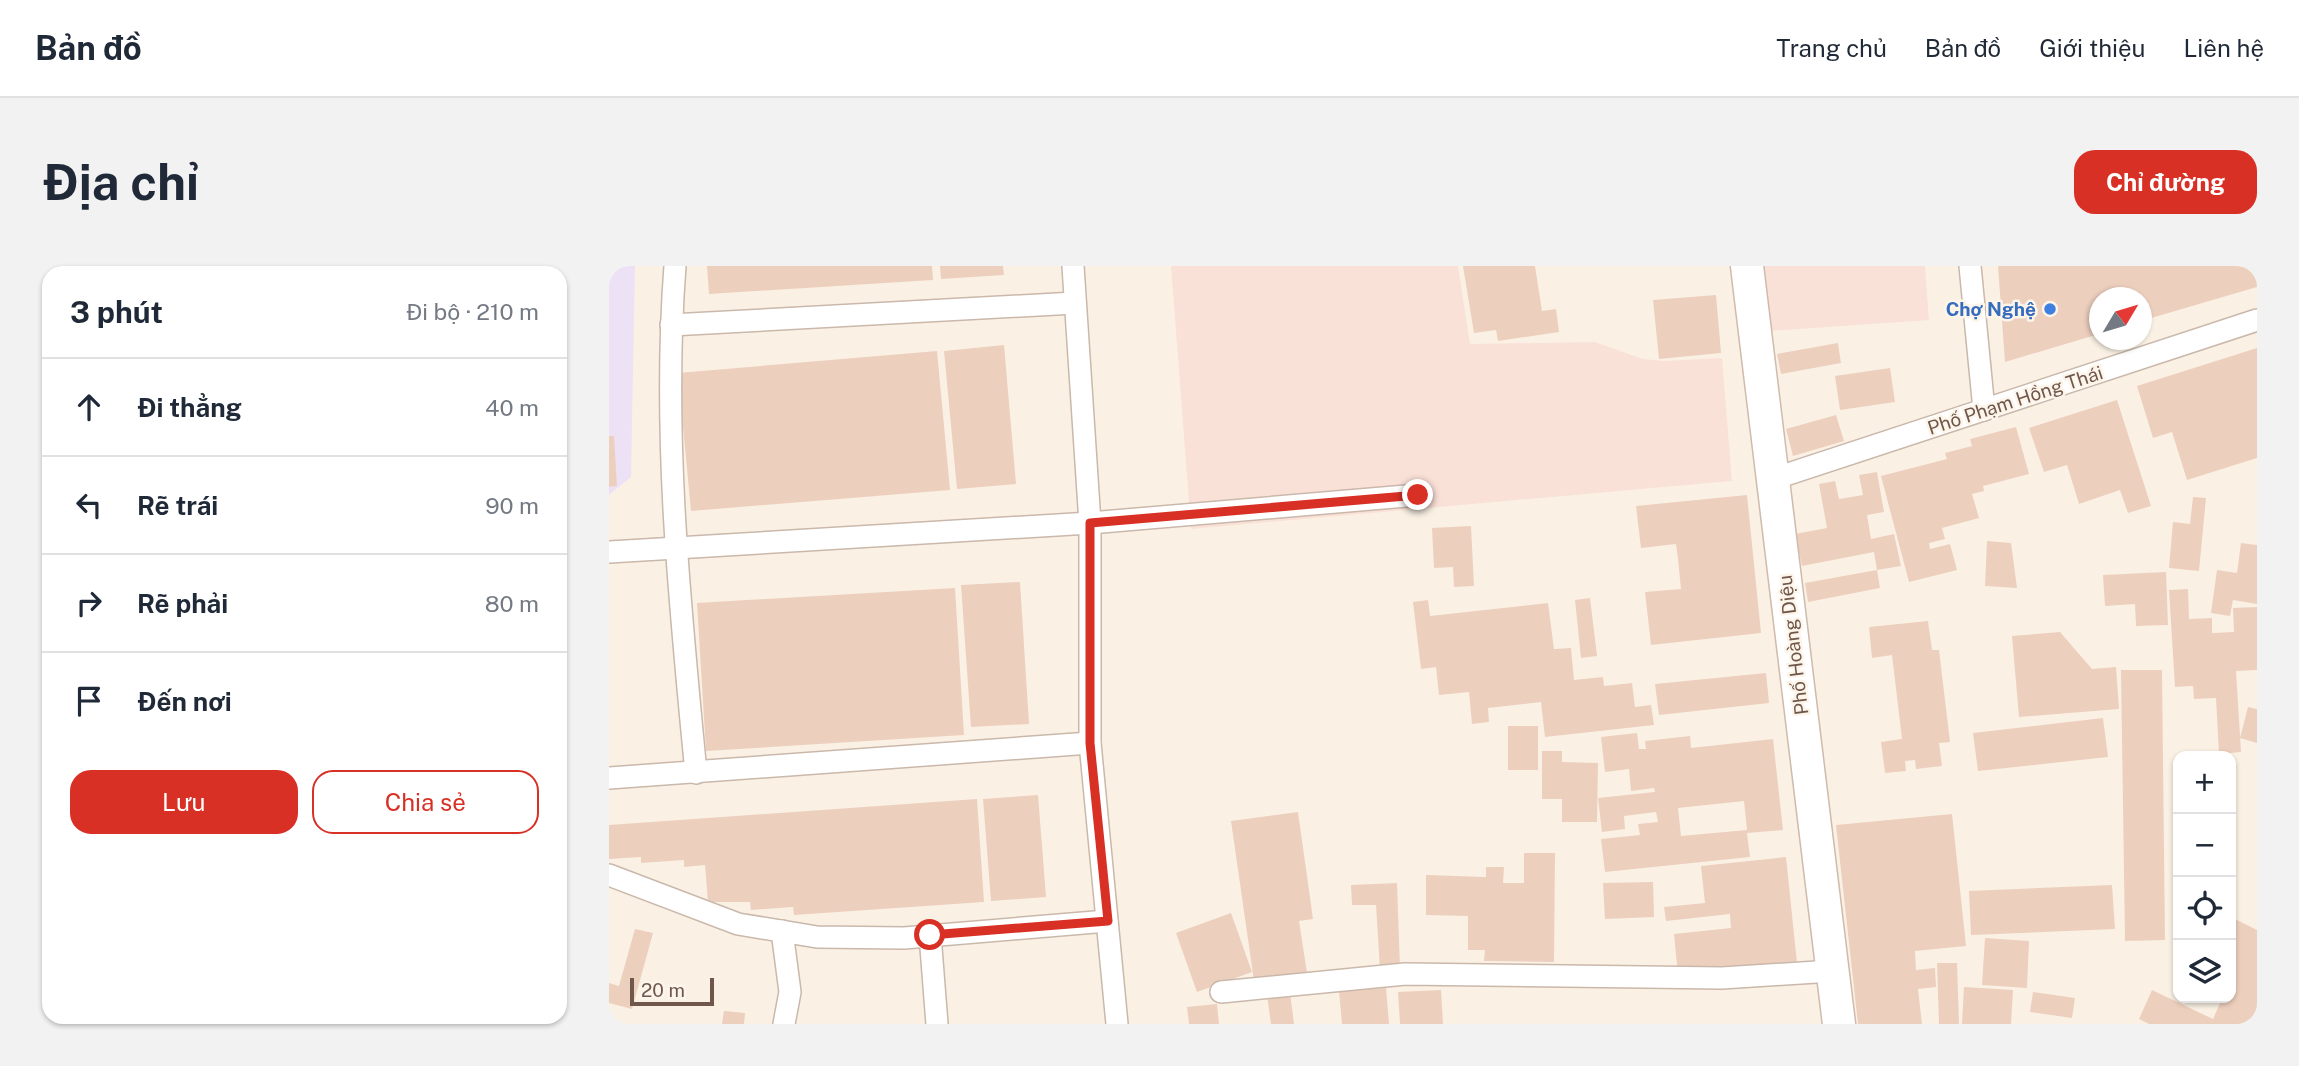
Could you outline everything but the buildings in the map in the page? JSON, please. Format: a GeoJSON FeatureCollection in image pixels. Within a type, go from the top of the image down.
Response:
{"type":"FeatureCollection","features":[{"type":"Feature","properties":{"kind":"main road","name":"Phố Hoàng Diệu"},"geometry":{"type":"LineString","coordinates":[[1747,266],[1839,1024]]}},
{"type":"Feature","properties":{"kind":"street"},"geometry":{"type":"LineString","coordinates":[[675,266],[670,325],[675,548],[696,773]]}},
{"type":"Feature","properties":{"kind":"street"},"geometry":{"type":"LineString","coordinates":[[1073,266],[1090,523],[1090,743],[1117,1024]]}},
{"type":"Feature","properties":{"kind":"street"},"geometry":{"type":"LineString","coordinates":[[1970,266],[1984,410]]}},
{"type":"Feature","properties":{"kind":"street"},"geometry":{"type":"LineString","coordinates":[[670,325],[1075,303]]}},
{"type":"Feature","properties":{"kind":"street","name":"Phố Phạm Hồng Thái"},"geometry":{"type":"LineString","coordinates":[[1773,479],[2257,320]]}},
{"type":"Feature","properties":{"kind":"street"},"geometry":{"type":"LineString","coordinates":[[609,552],[1090,523],[1418,495]]}},
{"type":"Feature","properties":{"kind":"street"},"geometry":{"type":"LineString","coordinates":[[609,778],[1090,743]]}},
{"type":"Feature","properties":{"kind":"street"},"geometry":{"type":"LineString","coordinates":[[609,875],[738,925],[817,937],[904,938],[1108,921]]}},
{"type":"Feature","properties":{"kind":"street"},"geometry":{"type":"LineString","coordinates":[[782,931],[790,992],[784,1024]]}},
{"type":"Feature","properties":{"kind":"street"},"geometry":{"type":"LineString","coordinates":[[930,935],[937,1024]]}},
{"type":"Feature","properties":{"kind":"street"},"geometry":{"type":"LineString","coordinates":[[1221,992],[1405,974],[1722,978],[1832,971]]}},
{"type":"Feature","properties":{"kind":"shaded area"},"geometry":{"type":"Polygon","coordinates":[[[609,266],[635,266],[631,477],[609,495],[609,266]]]}},
{"type":"Feature","properties":{"kind":"shaded area"},"geometry":{"type":"Polygon","coordinates":[[[1171,266],[1458,266],[1470,344],[1595,342],[1643,359],[1664,361],[1722,358],[1732,481],[1191,529],[1171,266]]]}},
{"type":"Feature","properties":{"kind":"shaded area"},"geometry":{"type":"Polygon","coordinates":[[[1761,266],[1925,266],[1929,320],[1769,331],[1761,266]]]}},
{"type":"Feature","properties":{"kind":"place","name":"Chợ Nghệ"},"geometry":{"type":"Point","coordinates":[2050,309]}},
{"type":"Feature","properties":{"kind":"route"},"geometry":{"type":"LineString","coordinates":[[930,935],[1108,921],[1090,743],[1090,523],[1418,495]]}}]}
